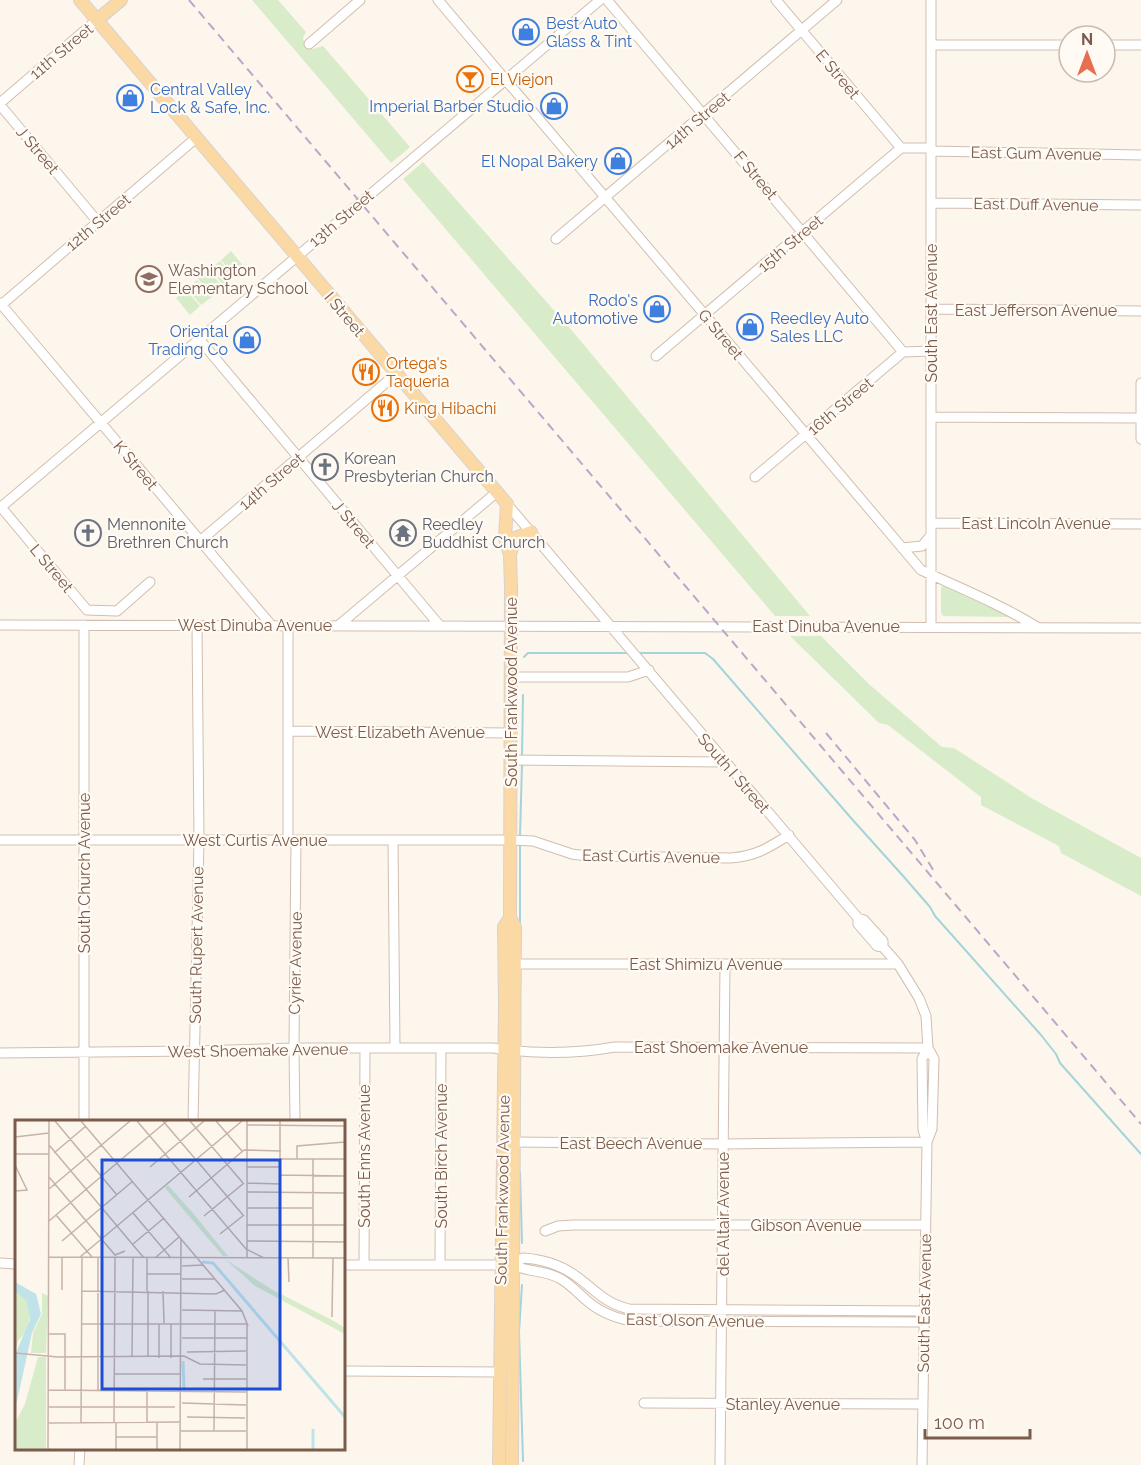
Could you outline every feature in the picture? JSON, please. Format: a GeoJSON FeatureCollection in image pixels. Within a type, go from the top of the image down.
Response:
{"type":"FeatureCollection","features":[{"type":"Feature","properties":{"kind":"main road","name":"I Street"},"geometry":{"type":"LineString","coordinates":[[80,0],[507,504]]}},
{"type":"Feature","properties":{"kind":"main road","name":"11th Street"},"geometry":{"type":"LineString","coordinates":[[97,20],[121,0]]}},
{"type":"Feature","properties":{"kind":"main road","name":"South Frankwood Avenue"},"geometry":{"type":"LineString","coordinates":[[507,504],[505,538],[510,555],[511,626],[510,918],[515,927],[510,1050],[507,1265],[512,1465]]}},
{"type":"Feature","properties":{"kind":"main road"},"geometry":{"type":"LineString","coordinates":[[510,555],[515,538],[531,532]]}},
{"type":"Feature","properties":{"kind":"main road","name":"South Frankwood Avenue"},"geometry":{"type":"LineString","coordinates":[[499,1465],[500,1372],[515,1142],[504,927],[510,918]]}},
{"type":"Feature","properties":{"kind":"street"},"geometry":{"type":"LineString","coordinates":[[309,44],[360,0]]}},
{"type":"Feature","properties":{"kind":"street","name":"G Street"},"geometry":{"type":"LineString","coordinates":[[438,0],[921,570],[1021,617],[1037,627]]}},
{"type":"Feature","properties":{"kind":"street","name":"13th Street"},"geometry":{"type":"LineString","coordinates":[[0,507],[600,0]]}},
{"type":"Feature","properties":{"kind":"street","name":"F Street"},"geometry":{"type":"LineString","coordinates":[[608,0],[804,231],[903,352]]}},
{"type":"Feature","properties":{"kind":"street","name":"E Street"},"geometry":{"type":"LineString","coordinates":[[776,0],[901,148]]}},
{"type":"Feature","properties":{"kind":"street","name":"14th Street"},"geometry":{"type":"LineString","coordinates":[[556,239],[837,0]]}},
{"type":"Feature","properties":{"kind":"street","name":"South East Avenue"},"geometry":{"type":"LineString","coordinates":[[931,0],[931,627]]}},
{"type":"Feature","properties":{"kind":"street","name":"11th Street"},"geometry":{"type":"LineString","coordinates":[[0,104],[97,20]]}},
{"type":"Feature","properties":{"kind":"street"},"geometry":{"type":"LineString","coordinates":[[931,45],[1057,45]]}},
{"type":"Feature","properties":{"kind":"street"},"geometry":{"type":"LineString","coordinates":[[1117,45],[1141,45]]}},
{"type":"Feature","properties":{"kind":"street","name":"J Street"},"geometry":{"type":"LineString","coordinates":[[0,104],[98,222]]}},
{"type":"Feature","properties":{"kind":"street","name":"12th Street"},"geometry":{"type":"LineString","coordinates":[[0,304],[196,138]]}},
{"type":"Feature","properties":{"kind":"street"},"geometry":{"type":"LineString","coordinates":[[901,148],[931,149]]}},
{"type":"Feature","properties":{"kind":"street","name":"15th Street"},"geometry":{"type":"LineString","coordinates":[[656,357],[901,148]]}},
{"type":"Feature","properties":{"kind":"street","name":"East Gum Avenue"},"geometry":{"type":"LineString","coordinates":[[931,149],[1141,155]]}},
{"type":"Feature","properties":{"kind":"street","name":"East Duff Avenue"},"geometry":{"type":"LineString","coordinates":[[932,203],[1141,205]]}},
{"type":"Feature","properties":{"kind":"street","name":"K Street"},"geometry":{"type":"LineString","coordinates":[[0,304],[272,626]]}},
{"type":"Feature","properties":{"kind":"street","name":"East Jefferson Avenue"},"geometry":{"type":"LineString","coordinates":[[931,309],[1141,310]]}},
{"type":"Feature","properties":{"kind":"street","name":"J Street"},"geometry":{"type":"LineString","coordinates":[[199,339],[440,626]]}},
{"type":"Feature","properties":{"kind":"street"},"geometry":{"type":"LineString","coordinates":[[903,352],[931,351]]}},
{"type":"Feature","properties":{"kind":"street","name":"16th Street"},"geometry":{"type":"LineString","coordinates":[[755,477],[903,352]]}},
{"type":"Feature","properties":{"kind":"street","name":"14th Street"},"geometry":{"type":"LineString","coordinates":[[200,541],[396,374]]}},
{"type":"Feature","properties":{"kind":"street"},"geometry":{"type":"LineString","coordinates":[[1141,384],[1141,439]]}},
{"type":"Feature","properties":{"kind":"street"},"geometry":{"type":"LineString","coordinates":[[932,417],[1141,418]]}},
{"type":"Feature","properties":{"kind":"street"},"geometry":{"type":"LineString","coordinates":[[339,625],[497,492]]}},
{"type":"Feature","properties":{"kind":"street","name":"I Street"},"geometry":{"type":"LineString","coordinates":[[507,504],[611,627]]}},
{"type":"Feature","properties":{"kind":"street","name":"L Street"},"geometry":{"type":"LineString","coordinates":[[0,507],[87,610],[113,611],[119,609],[150,582]]}},
{"type":"Feature","properties":{"kind":"street","name":"East Lincoln Avenue"},"geometry":{"type":"LineString","coordinates":[[931,523],[1141,524]]}},
{"type":"Feature","properties":{"kind":"street"},"geometry":{"type":"LineString","coordinates":[[902,548],[922,546],[931,535]]}},
{"type":"Feature","properties":{"kind":"street","name":"West Dinuba Avenue"},"geometry":{"type":"LineString","coordinates":[[0,625],[511,626]]}},
{"type":"Feature","properties":{"kind":"street","name":"South Rupert Avenue"},"geometry":{"type":"LineString","coordinates":[[193,1120],[199,840],[197,625]]}},
{"type":"Feature","properties":{"kind":"street","name":"South Church Avenue"},"geometry":{"type":"LineString","coordinates":[[84,626],[84,1120]]}},
{"type":"Feature","properties":{"kind":"street","name":"Cyrier Avenue"},"geometry":{"type":"LineString","coordinates":[[288,626],[295,1120]]}},
{"type":"Feature","properties":{"kind":"street","name":"East Dinuba Avenue"},"geometry":{"type":"LineString","coordinates":[[511,626],[1141,628]]}},
{"type":"Feature","properties":{"kind":"street","name":"South I Street"},"geometry":{"type":"LineString","coordinates":[[611,627],[724,762],[789,835],[858,918],[858,924],[877,946],[883,947],[897,964],[919,998],[926,1016],[928,1048]]}},
{"type":"Feature","properties":{"kind":"street"},"geometry":{"type":"LineString","coordinates":[[510,677],[628,677],[649,670]]}},
{"type":"Feature","properties":{"kind":"street","name":"West Elizabeth Avenue"},"geometry":{"type":"LineString","coordinates":[[288,731],[511,733]]}},
{"type":"Feature","properties":{"kind":"street"},"geometry":{"type":"LineString","coordinates":[[511,760],[724,762]]}},
{"type":"Feature","properties":{"kind":"street","name":"East Curtis Avenue"},"geometry":{"type":"LineString","coordinates":[[510,840],[533,841],[572,854],[586,856],[731,858],[751,856],[789,835]]}},
{"type":"Feature","properties":{"kind":"street","name":"West Curtis Avenue"},"geometry":{"type":"LineString","coordinates":[[0,840],[510,840]]}},
{"type":"Feature","properties":{"kind":"street"},"geometry":{"type":"LineString","coordinates":[[393,840],[394,1048]]}},
{"type":"Feature","properties":{"kind":"street","name":"East Shimizu Avenue"},"geometry":{"type":"LineString","coordinates":[[515,964],[897,964]]}},
{"type":"Feature","properties":{"kind":"street","name":"del Altair Avenue"},"geometry":{"type":"LineString","coordinates":[[720,1465],[725,964]]}},
{"type":"Feature","properties":{"kind":"street","name":"East Shoemake Avenue"},"geometry":{"type":"LineString","coordinates":[[510,1050],[585,1052],[615,1047],[928,1048]]}},
{"type":"Feature","properties":{"kind":"street","name":"West Shoemake Avenue"},"geometry":{"type":"LineString","coordinates":[[0,1053],[294,1048],[510,1050]]}},
{"type":"Feature","properties":{"kind":"street","name":"South Enns Avenue"},"geometry":{"type":"LineString","coordinates":[[364,1265],[365,1048]]}},
{"type":"Feature","properties":{"kind":"street","name":"South Birch Avenue"},"geometry":{"type":"LineString","coordinates":[[440,1265],[441,1048]]}},
{"type":"Feature","properties":{"kind":"street","name":"South East Avenue"},"geometry":{"type":"LineString","coordinates":[[921,1465],[927,1142],[922,1130],[922,1059],[928,1048]]}},
{"type":"Feature","properties":{"kind":"street","name":"East Beech Avenue"},"geometry":{"type":"LineString","coordinates":[[515,1142],[927,1142]]}},
{"type":"Feature","properties":{"kind":"street","name":"Gibson Avenue"},"geometry":{"type":"LineString","coordinates":[[545,1231],[558,1226],[573,1225],[925,1225]]}},
{"type":"Feature","properties":{"kind":"street","name":"East Olson Avenue"},"geometry":{"type":"LineString","coordinates":[[507,1265],[523,1258],[550,1263],[575,1275],[606,1301],[629,1309],[924,1311]]}},
{"type":"Feature","properties":{"kind":"street"},"geometry":{"type":"LineString","coordinates":[[0,1263],[15,1264]]}},
{"type":"Feature","properties":{"kind":"street"},"geometry":{"type":"LineString","coordinates":[[345,1265],[507,1265]]}},
{"type":"Feature","properties":{"kind":"street","name":"East Olson Avenue"},"geometry":{"type":"LineString","coordinates":[[507,1265],[539,1271],[559,1278],[598,1310],[620,1319],[642,1322],[924,1322]]}},
{"type":"Feature","properties":{"kind":"street"},"geometry":{"type":"LineString","coordinates":[[345,1371],[500,1372]]}},
{"type":"Feature","properties":{"kind":"street","name":"Stanley Avenue"},"geometry":{"type":"LineString","coordinates":[[644,1403],[922,1404]]}},
{"type":"Feature","properties":{"kind":"street"},"geometry":{"type":"LineString","coordinates":[[79,1465],[80,1450]]}},
{"type":"Feature","properties":{"kind":"green space"},"geometry":{"type":"Polygon","coordinates":[[[252,0],[278,0],[306,32],[303,38],[305,46],[313,49],[323,46],[410,147],[391,163],[252,0]]]}},
{"type":"Feature","properties":{"kind":"green space"},"geometry":{"type":"Polygon","coordinates":[[[423,162],[574,333],[810,616],[775,616],[403,179],[423,162]]]}},
{"type":"Feature","properties":{"kind":"green space"},"geometry":{"type":"Polygon","coordinates":[[[231,251],[245,268],[235,276],[221,260],[231,251]]]}},
{"type":"Feature","properties":{"kind":"green space"},"geometry":{"type":"Polygon","coordinates":[[[220,261],[234,277],[224,286],[210,269],[220,261]]]}},
{"type":"Feature","properties":{"kind":"green space"},"geometry":{"type":"Polygon","coordinates":[[[208,270],[223,287],[213,296],[198,279],[208,270]]]}},
{"type":"Feature","properties":{"kind":"green space"},"geometry":{"type":"Polygon","coordinates":[[[197,280],[212,297],[201,305],[187,289],[197,280]]]}},
{"type":"Feature","properties":{"kind":"green space"},"geometry":{"type":"Polygon","coordinates":[[[186,290],[200,306],[190,315],[176,298],[186,290]]]}},
{"type":"Feature","properties":{"kind":"green space"},"geometry":{"type":"Polygon","coordinates":[[[945,585],[1008,617],[943,616],[941,587],[945,585]]]}},
{"type":"Feature","properties":{"kind":"green space"},"geometry":{"type":"Polygon","coordinates":[[[790,636],[821,636],[870,685],[942,747],[954,748],[1033,799],[1141,858],[1141,896],[1061,853],[1059,846],[981,805],[981,797],[888,725],[879,723],[790,636]]]}},
{"type":"Feature","properties":{"kind":"waterway"},"geometry":{"type":"LineString","coordinates":[[524,657],[528,653],[627,653]]}},
{"type":"Feature","properties":{"kind":"waterway"},"geometry":{"type":"LineString","coordinates":[[641,653],[705,653],[713,659],[1041,1035],[1060,1063],[1141,1154]]}},
{"type":"Feature","properties":{"kind":"waterway"},"geometry":{"type":"LineString","coordinates":[[522,759],[523,695]]}},
{"type":"Feature","properties":{"kind":"waterway"},"geometry":{"type":"LineString","coordinates":[[520,836],[522,764]]}},
{"type":"Feature","properties":{"kind":"waterway"},"geometry":{"type":"LineString","coordinates":[[520,842],[520,926]]}},
{"type":"Feature","properties":{"kind":"waterway"},"geometry":{"type":"LineString","coordinates":[[520,1172],[522,1243]]}},
{"type":"Feature","properties":{"kind":"waterway"},"geometry":{"type":"LineString","coordinates":[[522,1285],[519,1332],[523,1461]]}},
{"type":"Feature","properties":{"kind":"railway"},"geometry":{"type":"LineString","coordinates":[[189,0],[1141,1124]]}},
{"type":"Feature","properties":{"kind":"railway"},"geometry":{"type":"LineString","coordinates":[[826,733],[915,840],[935,873]]}},
{"type":"Feature","properties":{"kind":"place","name":"Best Auto Glass & Tint"},"geometry":{"type":"Point","coordinates":[526,32]}},
{"type":"Feature","properties":{"kind":"place","name":"El Viejon"},"geometry":{"type":"Point","coordinates":[470,79]}},
{"type":"Feature","properties":{"kind":"place","name":"Central Valley Lock & Safe, Inc."},"geometry":{"type":"Point","coordinates":[130,98]}},
{"type":"Feature","properties":{"kind":"place","name":"Imperial Barber Studio"},"geometry":{"type":"Point","coordinates":[554,106]}},
{"type":"Feature","properties":{"kind":"place","name":"El Nopal Bakery"},"geometry":{"type":"Point","coordinates":[618,161]}},
{"type":"Feature","properties":{"kind":"place","name":"Washington Elementary School"},"geometry":{"type":"Point","coordinates":[149,279]}},
{"type":"Feature","properties":{"kind":"place","name":"Rodo's Automotive"},"geometry":{"type":"Point","coordinates":[657,309]}},
{"type":"Feature","properties":{"kind":"place","name":"Reedley Auto Sales LLC"},"geometry":{"type":"Point","coordinates":[750,327]}},
{"type":"Feature","properties":{"kind":"place","name":"Oriental Trading Co"},"geometry":{"type":"Point","coordinates":[247,340]}},
{"type":"Feature","properties":{"kind":"place","name":"Ortega's Taqueria"},"geometry":{"type":"Point","coordinates":[366,372]}},
{"type":"Feature","properties":{"kind":"place","name":"King Hibachi"},"geometry":{"type":"Point","coordinates":[385,408]}},
{"type":"Feature","properties":{"kind":"place","name":"Korean Presbyterian Church"},"geometry":{"type":"Point","coordinates":[325,467]}},
{"type":"Feature","properties":{"kind":"place","name":"Mennonite Brethren Church"},"geometry":{"type":"Point","coordinates":[88,533]}},
{"type":"Feature","properties":{"kind":"place","name":"Reedley Buddhist Church"},"geometry":{"type":"Point","coordinates":[403,533]}}]}
